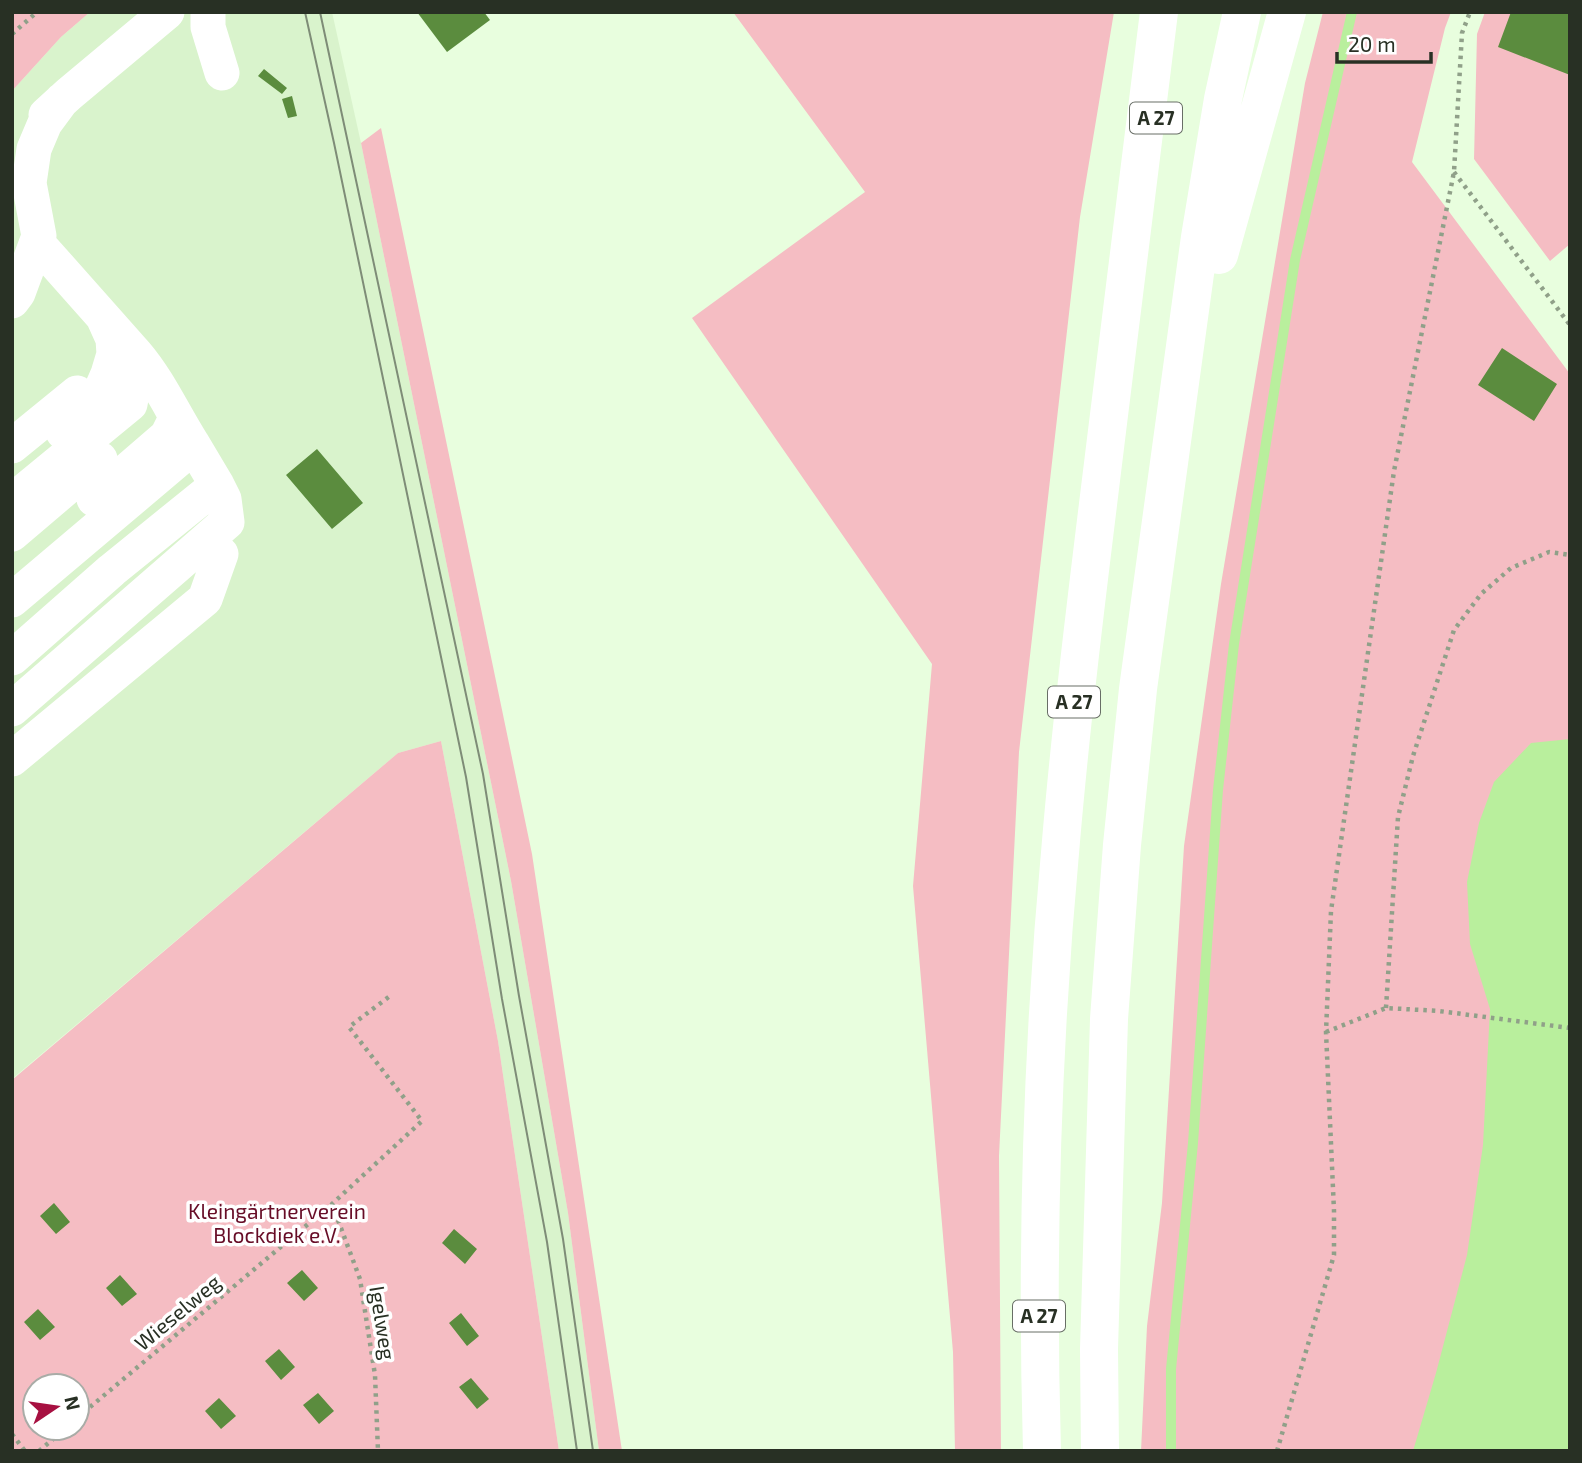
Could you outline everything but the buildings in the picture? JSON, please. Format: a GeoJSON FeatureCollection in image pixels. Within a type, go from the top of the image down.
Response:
{"type":"FeatureCollection","features":[{"type":"Feature","properties":{"kind":"highway"},"geometry":{"type":"LineString","coordinates":[[1133,224],[1159,12]]}},
{"type":"Feature","properties":{"kind":"highway","name":"A 27"},"geometry":{"type":"LineString","coordinates":[[1042,1451],[1039,1351],[1041,1181],[1048,1011],[1060,845],[1076,685],[1133,224],[1178,12]]}},
{"type":"Feature","properties":{"kind":"highway"},"geometry":{"type":"LineString","coordinates":[[1100,1451],[1099,1349],[1109,1019],[1122,845],[1138,689],[1200,237],[1223,99],[1242,12]]}},
{"type":"Feature","properties":{"kind":"highway"},"geometry":{"type":"LineString","coordinates":[[1175,412],[1287,12]]}},
{"type":"Feature","properties":{"kind":"lane"},"geometry":{"type":"LineString","coordinates":[[12,145],[167,12]]}},
{"type":"Feature","properties":{"kind":"lane"},"geometry":{"type":"LineString","coordinates":[[208,12],[208,27],[222,73]]}},
{"type":"Feature","properties":{"kind":"lane"},"geometry":{"type":"LineString","coordinates":[[12,302],[18,293],[38,239],[39,229],[29,183],[34,149],[45,123],[62,100]]}},
{"type":"Feature","properties":{"kind":"lane"},"geometry":{"type":"LineString","coordinates":[[12,759],[205,599],[222,515],[177,418],[151,373],[41,247],[38,239]]}},
{"type":"Feature","properties":{"kind":"lane"},"geometry":{"type":"LineString","coordinates":[[12,446],[79,391],[96,352],[95,308]]}},
{"type":"Feature","properties":{"kind":"lane"},"geometry":{"type":"LineString","coordinates":[[12,474],[94,406],[114,354],[113,340],[95,308]]}},
{"type":"Feature","properties":{"kind":"lane"},"geometry":{"type":"LineString","coordinates":[[12,501],[130,404],[136,354]]}},
{"type":"Feature","properties":{"kind":"lane"},"geometry":{"type":"LineString","coordinates":[[12,534],[156,410],[177,418],[199,468],[12,627]]}},
{"type":"Feature","properties":{"kind":"lane"},"geometry":{"type":"LineString","coordinates":[[12,570],[167,436],[177,418]]}},
{"type":"Feature","properties":{"kind":"lane"},"geometry":{"type":"LineString","coordinates":[[12,600],[186,453],[177,418]]}},
{"type":"Feature","properties":{"kind":"lane"},"geometry":{"type":"LineString","coordinates":[[12,658],[112,570],[222,515]]}},
{"type":"Feature","properties":{"kind":"lane"},"geometry":{"type":"LineString","coordinates":[[12,684],[222,515]]}},
{"type":"Feature","properties":{"kind":"lane"},"geometry":{"type":"LineString","coordinates":[[12,709],[222,515]]}},
{"type":"Feature","properties":{"kind":"lane"},"geometry":{"type":"LineString","coordinates":[[12,732],[222,515]]}},
{"type":"Feature","properties":{"kind":"path"},"geometry":{"type":"LineString","coordinates":[[12,34],[37,12]]}},
{"type":"Feature","properties":{"kind":"path"},"geometry":{"type":"LineString","coordinates":[[1277,1451],[1334,1255],[1326,1032],[1331,911],[1394,471],[1454,172],[1462,33],[1470,12]]}},
{"type":"Feature","properties":{"kind":"path"},"geometry":{"type":"LineString","coordinates":[[1454,172],[1570,325]]}},
{"type":"Feature","properties":{"kind":"path"},"geometry":{"type":"LineString","coordinates":[[1385,1008],[1398,817],[1413,757],[1454,630],[1481,594],[1511,568],[1549,552],[1570,555]]}},
{"type":"Feature","properties":{"kind":"path","name":"Wieselweg"},"geometry":{"type":"LineString","coordinates":[[91,1407],[332,1204],[422,1121],[349,1027],[390,996]]}},
{"type":"Feature","properties":{"kind":"path"},"geometry":{"type":"LineString","coordinates":[[1326,1032],[1385,1008],[1570,1028]]}},
{"type":"Feature","properties":{"kind":"path","name":"Igelweg"},"geometry":{"type":"LineString","coordinates":[[332,1204],[360,1279],[375,1375],[378,1451]]}},
{"type":"Feature","properties":{"kind":"path"},"geometry":{"type":"LineString","coordinates":[[12,1434],[25,1451]]}},
{"type":"Feature","properties":{"kind":"shaded area"},"geometry":{"type":"Polygon","coordinates":[[[90,12],[332,12],[511,881],[568,1213],[599,1451],[559,1451],[498,1041],[441,741],[398,753],[12,1079],[12,91],[61,37],[90,12]]]}},
{"type":"Feature","properties":{"kind":"shaded area"},"geometry":{"type":"Polygon","coordinates":[[[1570,739],[1570,1451],[1413,1451],[1467,1255],[1483,1145],[1490,1009],[1470,944],[1467,882],[1479,823],[1494,782],[1531,743],[1570,739]]]}},
{"type":"Feature","properties":{"kind":"green space"},"geometry":{"type":"Polygon","coordinates":[[[12,12],[90,12],[61,37],[12,91],[12,12]]]}},
{"type":"Feature","properties":{"kind":"green space"},"geometry":{"type":"Polygon","coordinates":[[[733,12],[1114,12],[1080,217],[1019,752],[999,1156],[1001,1451],[955,1451],[953,1352],[913,886],[932,664],[692,318],[865,192],[733,12]]]}},
{"type":"Feature","properties":{"kind":"green space"},"geometry":{"type":"Polygon","coordinates":[[[1323,12],[1451,12],[1412,162],[1570,374],[1570,1451],[1141,1451],[1147,1326],[1162,1203],[1184,846],[1221,584],[1305,83],[1323,12]]]}},
{"type":"Feature","properties":{"kind":"green space"},"geometry":{"type":"Polygon","coordinates":[[[1485,12],[1570,12],[1570,244],[1550,261],[1474,159],[1477,34],[1485,12]]]}},
{"type":"Feature","properties":{"kind":"green space"},"geometry":{"type":"Polygon","coordinates":[[[381,128],[532,854],[622,1451],[599,1451],[568,1213],[511,881],[361,143],[381,128]]]}},
{"type":"Feature","properties":{"kind":"green space","name":"Kleingärtnerverein Blockdiek e.V."},"geometry":{"type":"Polygon","coordinates":[[[441,741],[498,1041],[559,1451],[12,1451],[12,1080],[398,753],[441,741]]]}},
{"type":"Feature","properties":{"kind":"waterway"},"geometry":{"type":"LineString","coordinates":[[1171,1451],[1171,1369],[1193,1143],[1218,790],[1234,644],[1295,260],[1352,12]]}},
{"type":"Feature","properties":{"kind":"tram line"},"geometry":{"type":"LineString","coordinates":[[305,12],[466,777],[502,999],[547,1242],[577,1451]]}},
{"type":"Feature","properties":{"kind":"tram line"},"geometry":{"type":"LineString","coordinates":[[320,12],[483,774],[519,996],[563,1239],[593,1451]]}}]}
